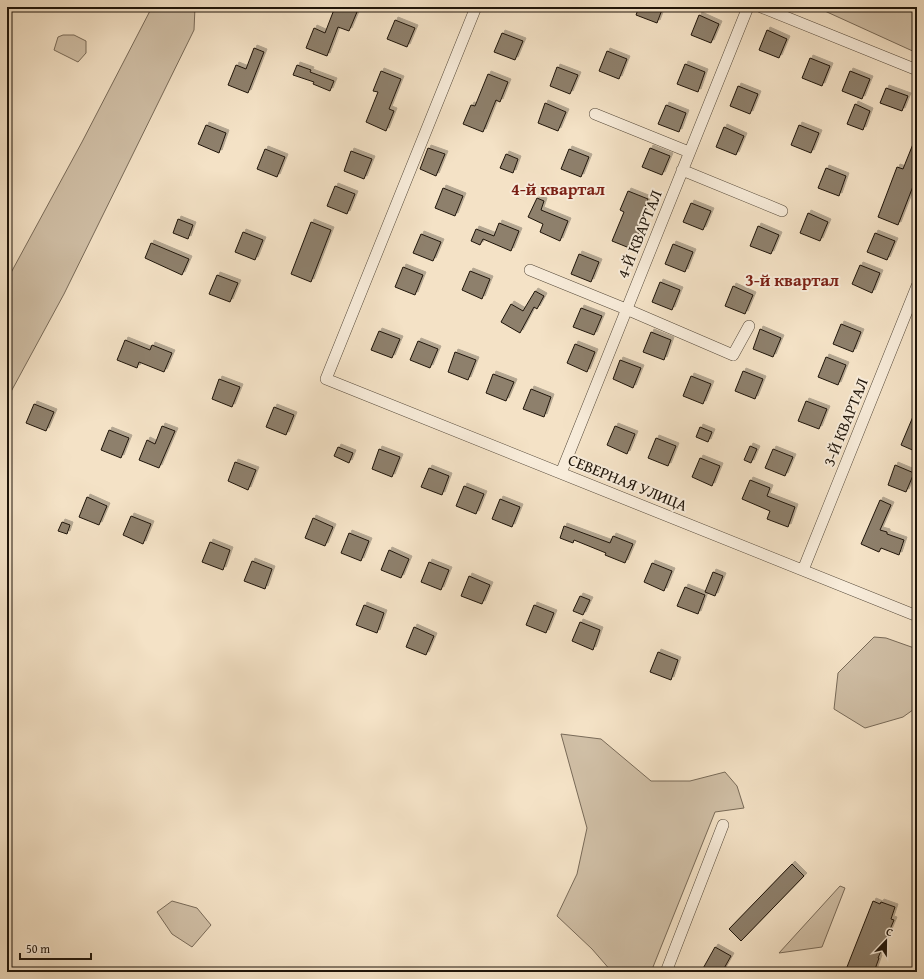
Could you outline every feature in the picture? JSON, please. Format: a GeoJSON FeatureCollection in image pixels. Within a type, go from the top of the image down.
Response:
{"type":"FeatureCollection","features":[{"type":"Feature","properties":{"kind":"street","name":"СЕВЕРНАЯ УЛИЦА"},"geometry":{"type":"LineString","coordinates":[[476,7],[326,378],[917,616]]}},
{"type":"Feature","properties":{"kind":"street","name":"4-Й КВАРТАЛ"},"geometry":{"type":"LineString","coordinates":[[561,473],[748,7]]}},
{"type":"Feature","properties":{"kind":"street"},"geometry":{"type":"LineString","coordinates":[[761,7],[917,70]]}},
{"type":"Feature","properties":{"kind":"street"},"geometry":{"type":"LineString","coordinates":[[595,114],[689,152]]}},
{"type":"Feature","properties":{"kind":"street"},"geometry":{"type":"LineString","coordinates":[[682,170],[782,211]]}},
{"type":"Feature","properties":{"kind":"street"},"geometry":{"type":"LineString","coordinates":[[530,270],[733,355],[749,326]]}},
{"type":"Feature","properties":{"kind":"street","name":"3-Й КВАРТАЛ"},"geometry":{"type":"LineString","coordinates":[[803,570],[917,286]]}},
{"type":"Feature","properties":{"kind":"street"},"geometry":{"type":"LineString","coordinates":[[666,972],[723,825]]}},
{"type":"Feature","properties":{"kind":"shaded area"},"geometry":{"type":"Polygon","coordinates":[[[152,7],[195,7],[194,30],[64,294],[7,399],[7,280],[82,142],[152,7]]]}},
{"type":"Feature","properties":{"kind":"shaded area"},"geometry":{"type":"Polygon","coordinates":[[[816,7],[909,7],[917,11],[917,53],[816,7]]]}},
{"type":"Feature","properties":{"kind":"shaded area"},"geometry":{"type":"Polygon","coordinates":[[[63,35],[74,35],[86,41],[86,53],[78,62],[54,50],[58,37],[63,35]]]}},
{"type":"Feature","properties":{"kind":"shaded area"},"geometry":{"type":"Polygon","coordinates":[[[874,637],[886,638],[917,649],[917,707],[903,717],[865,728],[834,709],[838,673],[874,637]]]}},
{"type":"Feature","properties":{"kind":"shaded area"},"geometry":{"type":"Polygon","coordinates":[[[561,734],[601,739],[651,781],[690,781],[725,772],[737,786],[744,808],[715,812],[651,972],[612,972],[592,949],[557,916],[577,874],[587,828],[561,734]]]}},
{"type":"Feature","properties":{"kind":"shaded area"},"geometry":{"type":"Polygon","coordinates":[[[840,886],[845,888],[822,947],[779,953],[840,886]]]}},
{"type":"Feature","properties":{"kind":"shaded area"},"geometry":{"type":"Polygon","coordinates":[[[172,901],[197,908],[211,925],[192,947],[172,934],[157,912],[172,901]]]}},
{"type":"Feature","properties":{"kind":"building"},"geometry":{"type":"Polygon","coordinates":[[[335,7],[346,7],[357,12],[349,31],[338,27],[327,56],[306,48],[314,28],[325,33],[335,7]]]}},
{"type":"Feature","properties":{"kind":"building"},"geometry":{"type":"Polygon","coordinates":[[[639,7],[663,7],[657,23],[636,15],[639,7]]]}},
{"type":"Feature","properties":{"kind":"building"},"geometry":{"type":"Polygon","coordinates":[[[699,15],[719,24],[711,43],[691,35],[699,15]]]}},
{"type":"Feature","properties":{"kind":"building"},"geometry":{"type":"Polygon","coordinates":[[[395,20],[415,28],[407,47],[387,39],[395,20]]]}},
{"type":"Feature","properties":{"kind":"building"},"geometry":{"type":"Polygon","coordinates":[[[767,30],[787,39],[779,58],[759,50],[767,30]]]}},
{"type":"Feature","properties":{"kind":"building"},"geometry":{"type":"Polygon","coordinates":[[[502,33],[523,41],[515,60],[494,52],[502,33]]]}},
{"type":"Feature","properties":{"kind":"building"},"geometry":{"type":"Polygon","coordinates":[[[254,48],[264,52],[248,93],[228,85],[236,65],[246,69],[254,48]]]}},
{"type":"Feature","properties":{"kind":"building"},"geometry":{"type":"Polygon","coordinates":[[[607,51],[627,59],[619,79],[599,71],[607,51]]]}},
{"type":"Feature","properties":{"kind":"building"},"geometry":{"type":"Polygon","coordinates":[[[810,58],[830,66],[822,86],[802,78],[810,58]]]}},
{"type":"Feature","properties":{"kind":"building"},"geometry":{"type":"Polygon","coordinates":[[[685,64],[705,72],[698,92],[677,84],[685,64]]]}},
{"type":"Feature","properties":{"kind":"building"},"geometry":{"type":"Polygon","coordinates":[[[297,65],[311,70],[310,72],[334,81],[330,91],[313,84],[314,82],[293,75],[297,65]]]}},
{"type":"Feature","properties":{"kind":"building"},"geometry":{"type":"Polygon","coordinates":[[[557,67],[578,75],[570,94],[550,86],[557,67]]]}},
{"type":"Feature","properties":{"kind":"building"},"geometry":{"type":"Polygon","coordinates":[[[381,71],[401,79],[389,109],[394,111],[386,131],[366,122],[378,92],[373,91],[381,71]]]}},
{"type":"Feature","properties":{"kind":"building"},"geometry":{"type":"Polygon","coordinates":[[[850,71],[870,79],[862,99],[842,91],[850,71]]]}},
{"type":"Feature","properties":{"kind":"building"},"geometry":{"type":"Polygon","coordinates":[[[488,74],[508,82],[500,102],[496,100],[483,132],[463,124],[471,105],[475,106],[488,74]]]}},
{"type":"Feature","properties":{"kind":"building"},"geometry":{"type":"Polygon","coordinates":[[[738,86],[758,94],[750,114],[730,106],[738,86]]]}},
{"type":"Feature","properties":{"kind":"building"},"geometry":{"type":"Polygon","coordinates":[[[886,88],[908,96],[902,111],[880,103],[886,88]]]}},
{"type":"Feature","properties":{"kind":"building"},"geometry":{"type":"Polygon","coordinates":[[[545,103],[566,112],[558,131],[538,123],[545,103]]]}},
{"type":"Feature","properties":{"kind":"building"},"geometry":{"type":"Polygon","coordinates":[[[855,104],[870,111],[863,130],[847,124],[855,104]]]}},
{"type":"Feature","properties":{"kind":"building"},"geometry":{"type":"Polygon","coordinates":[[[666,105],[686,113],[679,132],[658,124],[666,105]]]}},
{"type":"Feature","properties":{"kind":"building"},"geometry":{"type":"Polygon","coordinates":[[[206,125],[226,133],[219,153],[198,144],[206,125]]]}},
{"type":"Feature","properties":{"kind":"building"},"geometry":{"type":"Polygon","coordinates":[[[799,125],[819,133],[811,153],[791,145],[799,125]]]}},
{"type":"Feature","properties":{"kind":"building"},"geometry":{"type":"Polygon","coordinates":[[[724,127],[744,136],[736,155],[716,147],[724,127]]]}},
{"type":"Feature","properties":{"kind":"building"},"geometry":{"type":"Polygon","coordinates":[[[917,134],[917,176],[898,225],[878,217],[897,167],[903,169],[917,134]]]}},
{"type":"Feature","properties":{"kind":"building"},"geometry":{"type":"Polygon","coordinates":[[[428,148],[445,154],[436,176],[420,169],[428,148]]]}},
{"type":"Feature","properties":{"kind":"building"},"geometry":{"type":"Polygon","coordinates":[[[650,148],[670,156],[662,175],[642,167],[650,148]]]}},
{"type":"Feature","properties":{"kind":"building"},"geometry":{"type":"Polygon","coordinates":[[[265,149],[285,157],[277,177],[257,169],[265,149]]]}},
{"type":"Feature","properties":{"kind":"building"},"geometry":{"type":"Polygon","coordinates":[[[569,149],[589,157],[581,177],[561,169],[569,149]]]}},
{"type":"Feature","properties":{"kind":"building"},"geometry":{"type":"Polygon","coordinates":[[[351,151],[372,159],[364,179],[344,171],[351,151]]]}},
{"type":"Feature","properties":{"kind":"building"},"geometry":{"type":"Polygon","coordinates":[[[506,154],[518,159],[513,173],[500,168],[506,154]]]}},
{"type":"Feature","properties":{"kind":"building"},"geometry":{"type":"Polygon","coordinates":[[[826,168],[846,176],[839,196],[818,188],[826,168]]]}},
{"type":"Feature","properties":{"kind":"building"},"geometry":{"type":"Polygon","coordinates":[[[335,186],[355,194],[347,214],[327,206],[335,186]]]}},
{"type":"Feature","properties":{"kind":"building"},"geometry":{"type":"Polygon","coordinates":[[[443,188],[463,196],[455,216],[435,208],[443,188]]]}},
{"type":"Feature","properties":{"kind":"building"},"geometry":{"type":"Polygon","coordinates":[[[628,191],[648,199],[637,228],[640,229],[632,249],[612,241],[624,212],[620,210],[628,191]]]}},
{"type":"Feature","properties":{"kind":"building"},"geometry":{"type":"Polygon","coordinates":[[[537,198],[544,201],[541,210],[568,221],[560,241],[540,232],[543,224],[528,217],[537,198]]]}},
{"type":"Feature","properties":{"kind":"building"},"geometry":{"type":"Polygon","coordinates":[[[691,203],[711,211],[703,230],[683,222],[691,203]]]}},
{"type":"Feature","properties":{"kind":"building"},"geometry":{"type":"Polygon","coordinates":[[[808,213],[828,222],[820,241],[800,233],[808,213]]]}},
{"type":"Feature","properties":{"kind":"building"},"geometry":{"type":"Polygon","coordinates":[[[178,219],[193,225],[188,239],[173,233],[178,219]]]}},
{"type":"Feature","properties":{"kind":"building"},"geometry":{"type":"Polygon","coordinates":[[[311,222],[331,230],[311,282],[291,274],[311,222]]]}},
{"type":"Feature","properties":{"kind":"building"},"geometry":{"type":"Polygon","coordinates":[[[499,223],[519,231],[511,251],[483,239],[480,245],[471,241],[476,229],[494,236],[499,223]]]}},
{"type":"Feature","properties":{"kind":"building"},"geometry":{"type":"Polygon","coordinates":[[[758,226],[779,235],[771,254],[750,246],[758,226]]]}},
{"type":"Feature","properties":{"kind":"building"},"geometry":{"type":"Polygon","coordinates":[[[243,232],[263,240],[255,260],[235,252],[243,232]]]}},
{"type":"Feature","properties":{"kind":"building"},"geometry":{"type":"Polygon","coordinates":[[[875,233],[895,241],[887,260],[867,252],[875,233]]]}},
{"type":"Feature","properties":{"kind":"building"},"geometry":{"type":"Polygon","coordinates":[[[421,234],[441,242],[433,261],[413,253],[421,234]]]}},
{"type":"Feature","properties":{"kind":"building"},"geometry":{"type":"Polygon","coordinates":[[[151,243],[189,259],[182,275],[145,258],[151,243]]]}},
{"type":"Feature","properties":{"kind":"building"},"geometry":{"type":"Polygon","coordinates":[[[673,244],[693,252],[685,272],[665,264],[673,244]]]}},
{"type":"Feature","properties":{"kind":"building"},"geometry":{"type":"Polygon","coordinates":[[[579,254],[599,262],[591,282],[571,274],[579,254]]]}},
{"type":"Feature","properties":{"kind":"building"},"geometry":{"type":"Polygon","coordinates":[[[860,265],[880,273],[872,293],[852,284],[860,265]]]}},
{"type":"Feature","properties":{"kind":"building"},"geometry":{"type":"Polygon","coordinates":[[[403,267],[423,275],[415,295],[395,287],[403,267]]]}},
{"type":"Feature","properties":{"kind":"building"},"geometry":{"type":"Polygon","coordinates":[[[470,271],[490,279],[482,299],[462,290],[470,271]]]}},
{"type":"Feature","properties":{"kind":"building"},"geometry":{"type":"Polygon","coordinates":[[[217,275],[238,283],[230,302],[209,294],[217,275]]]}},
{"type":"Feature","properties":{"kind":"building"},"geometry":{"type":"Polygon","coordinates":[[[660,282],[680,290],[672,310],[652,302],[660,282]]]}},
{"type":"Feature","properties":{"kind":"building"},"geometry":{"type":"Polygon","coordinates":[[[733,286],[753,295],[745,314],[725,306],[733,286]]]}},
{"type":"Feature","properties":{"kind":"building"},"geometry":{"type":"Polygon","coordinates":[[[535,291],[544,296],[537,309],[534,307],[520,333],[501,322],[511,304],[523,311],[535,291]]]}},
{"type":"Feature","properties":{"kind":"building"},"geometry":{"type":"Polygon","coordinates":[[[581,308],[602,316],[594,335],[573,327],[581,308]]]}},
{"type":"Feature","properties":{"kind":"building"},"geometry":{"type":"Polygon","coordinates":[[[841,324],[861,332],[853,352],[833,344],[841,324]]]}},
{"type":"Feature","properties":{"kind":"building"},"geometry":{"type":"Polygon","coordinates":[[[760,329],[781,338],[773,357],[753,349],[760,329]]]}},
{"type":"Feature","properties":{"kind":"building"},"geometry":{"type":"Polygon","coordinates":[[[379,331],[400,339],[392,358],[371,350],[379,331]]]}},
{"type":"Feature","properties":{"kind":"building"},"geometry":{"type":"Polygon","coordinates":[[[651,332],[671,340],[664,360],[643,352],[651,332]]]}},
{"type":"Feature","properties":{"kind":"building"},"geometry":{"type":"Polygon","coordinates":[[[125,340],[150,350],[152,345],[172,353],[164,372],[139,362],[137,368],[117,360],[125,340]]]}},
{"type":"Feature","properties":{"kind":"building"},"geometry":{"type":"Polygon","coordinates":[[[418,341],[438,349],[430,368],[410,360],[418,341]]]}},
{"type":"Feature","properties":{"kind":"building"},"geometry":{"type":"Polygon","coordinates":[[[575,344],[595,352],[587,372],[567,363],[575,344]]]}},
{"type":"Feature","properties":{"kind":"building"},"geometry":{"type":"Polygon","coordinates":[[[455,352],[476,360],[468,380],[448,372],[455,352]]]}},
{"type":"Feature","properties":{"kind":"building"},"geometry":{"type":"Polygon","coordinates":[[[826,357],[846,365],[838,385],[818,377],[826,357]]]}},
{"type":"Feature","properties":{"kind":"building"},"geometry":{"type":"Polygon","coordinates":[[[620,360],[641,368],[633,388],[613,379],[620,360]]]}},
{"type":"Feature","properties":{"kind":"building"},"geometry":{"type":"Polygon","coordinates":[[[743,371],[763,379],[755,399],[735,391],[743,371]]]}},
{"type":"Feature","properties":{"kind":"building"},"geometry":{"type":"Polygon","coordinates":[[[493,374],[514,382],[506,401],[486,393],[493,374]]]}},
{"type":"Feature","properties":{"kind":"building"},"geometry":{"type":"Polygon","coordinates":[[[691,376],[711,384],[703,404],[683,396],[691,376]]]}},
{"type":"Feature","properties":{"kind":"building"},"geometry":{"type":"Polygon","coordinates":[[[219,379],[240,387],[232,407],[212,399],[219,379]]]}},
{"type":"Feature","properties":{"kind":"building"},"geometry":{"type":"Polygon","coordinates":[[[531,389],[551,397],[544,417],[523,409],[531,389]]]}},
{"type":"Feature","properties":{"kind":"building"},"geometry":{"type":"Polygon","coordinates":[[[806,401],[827,409],[819,429],[798,421],[806,401]]]}},
{"type":"Feature","properties":{"kind":"building"},"geometry":{"type":"Polygon","coordinates":[[[34,404],[54,412],[46,431],[26,423],[34,404]]]}},
{"type":"Feature","properties":{"kind":"building"},"geometry":{"type":"Polygon","coordinates":[[[274,407],[294,415],[286,435],[266,427],[274,407]]]}},
{"type":"Feature","properties":{"kind":"building"},"geometry":{"type":"Polygon","coordinates":[[[917,407],[917,452],[901,445],[917,407]]]}},
{"type":"Feature","properties":{"kind":"building"},"geometry":{"type":"Polygon","coordinates":[[[162,426],[175,431],[159,468],[139,460],[147,440],[155,444],[162,426]]]}},
{"type":"Feature","properties":{"kind":"building"},"geometry":{"type":"Polygon","coordinates":[[[615,426],[635,434],[627,454],[607,445],[615,426]]]}},
{"type":"Feature","properties":{"kind":"building"},"geometry":{"type":"Polygon","coordinates":[[[700,427],[712,432],[708,442],[696,437],[700,427]]]}},
{"type":"Feature","properties":{"kind":"building"},"geometry":{"type":"Polygon","coordinates":[[[109,430],[129,438],[121,458],[101,450],[109,430]]]}},
{"type":"Feature","properties":{"kind":"building"},"geometry":{"type":"Polygon","coordinates":[[[656,438],[676,446],[668,466],[648,458],[656,438]]]}},
{"type":"Feature","properties":{"kind":"building"},"geometry":{"type":"Polygon","coordinates":[[[750,446],[757,449],[751,463],[744,460],[750,446]]]}},
{"type":"Feature","properties":{"kind":"building"},"geometry":{"type":"Polygon","coordinates":[[[338,447],[353,453],[349,463],[334,456],[338,447]]]}},
{"type":"Feature","properties":{"kind":"building"},"geometry":{"type":"Polygon","coordinates":[[[379,449],[400,457],[392,477],[372,469],[379,449]]]}},
{"type":"Feature","properties":{"kind":"building"},"geometry":{"type":"Polygon","coordinates":[[[773,449],[793,457],[785,476],[765,468],[773,449]]]}},
{"type":"Feature","properties":{"kind":"building"},"geometry":{"type":"Polygon","coordinates":[[[700,458],[720,466],[712,486],[692,477],[700,458]]]}},
{"type":"Feature","properties":{"kind":"building"},"geometry":{"type":"Polygon","coordinates":[[[235,462],[256,470],[248,490],[228,481],[235,462]]]}},
{"type":"Feature","properties":{"kind":"building"},"geometry":{"type":"Polygon","coordinates":[[[895,465],[914,473],[906,492],[888,485],[895,465]]]}},
{"type":"Feature","properties":{"kind":"building"},"geometry":{"type":"Polygon","coordinates":[[[429,468],[449,476],[442,495],[421,487],[429,468]]]}},
{"type":"Feature","properties":{"kind":"building"},"geometry":{"type":"Polygon","coordinates":[[[750,480],[770,488],[767,496],[795,507],[788,527],[767,519],[770,511],[742,499],[750,480]]]}},
{"type":"Feature","properties":{"kind":"building"},"geometry":{"type":"Polygon","coordinates":[[[464,486],[484,494],[476,514],[456,506],[464,486]]]}},
{"type":"Feature","properties":{"kind":"building"},"geometry":{"type":"Polygon","coordinates":[[[87,497],[107,506],[99,525],[79,517],[87,497]]]}},
{"type":"Feature","properties":{"kind":"building"},"geometry":{"type":"Polygon","coordinates":[[[500,499],[520,507],[512,527],[492,519],[500,499]]]}},
{"type":"Feature","properties":{"kind":"building"},"geometry":{"type":"Polygon","coordinates":[[[880,500],[891,505],[880,530],[904,540],[899,555],[881,548],[879,552],[861,544],[880,500]]]}},
{"type":"Feature","properties":{"kind":"building"},"geometry":{"type":"Polygon","coordinates":[[[131,516],[151,524],[143,544],[123,535],[131,516]]]}},
{"type":"Feature","properties":{"kind":"building"},"geometry":{"type":"Polygon","coordinates":[[[313,518],[333,527],[325,546],[305,538],[313,518]]]}},
{"type":"Feature","properties":{"kind":"building"},"geometry":{"type":"Polygon","coordinates":[[[62,522],[70,525],[67,534],[58,531],[62,522]]]}},
{"type":"Feature","properties":{"kind":"building"},"geometry":{"type":"Polygon","coordinates":[[[564,526],[610,543],[613,536],[633,544],[625,563],[605,555],[606,553],[574,540],[573,543],[560,538],[564,526]]]}},
{"type":"Feature","properties":{"kind":"building"},"geometry":{"type":"Polygon","coordinates":[[[349,533],[369,541],[361,561],[341,553],[349,533]]]}},
{"type":"Feature","properties":{"kind":"building"},"geometry":{"type":"Polygon","coordinates":[[[210,542],[230,550],[223,570],[202,562],[210,542]]]}},
{"type":"Feature","properties":{"kind":"building"},"geometry":{"type":"Polygon","coordinates":[[[389,550],[409,559],[401,578],[381,570],[389,550]]]}},
{"type":"Feature","properties":{"kind":"building"},"geometry":{"type":"Polygon","coordinates":[[[252,561],[272,569],[265,589],[244,581],[252,561]]]}},
{"type":"Feature","properties":{"kind":"building"},"geometry":{"type":"Polygon","coordinates":[[[429,562],[449,570],[441,590],[421,582],[429,562]]]}},
{"type":"Feature","properties":{"kind":"building"},"geometry":{"type":"Polygon","coordinates":[[[652,563],[672,571],[664,591],[644,582],[652,563]]]}},
{"type":"Feature","properties":{"kind":"building"},"geometry":{"type":"Polygon","coordinates":[[[713,572],[723,576],[715,596],[705,592],[713,572]]]}},
{"type":"Feature","properties":{"kind":"building"},"geometry":{"type":"Polygon","coordinates":[[[469,576],[490,585],[482,604],[461,596],[469,576]]]}},
{"type":"Feature","properties":{"kind":"building"},"geometry":{"type":"Polygon","coordinates":[[[685,587],[705,595],[698,614],[677,606],[685,587]]]}},
{"type":"Feature","properties":{"kind":"building"},"geometry":{"type":"Polygon","coordinates":[[[580,596],[590,600],[583,615],[573,611],[580,596]]]}},
{"type":"Feature","properties":{"kind":"building"},"geometry":{"type":"Polygon","coordinates":[[[364,605],[384,613],[377,633],[356,625],[364,605]]]}},
{"type":"Feature","properties":{"kind":"building"},"geometry":{"type":"Polygon","coordinates":[[[534,605],[554,613],[546,633],[526,625],[534,605]]]}},
{"type":"Feature","properties":{"kind":"building"},"geometry":{"type":"Polygon","coordinates":[[[580,622],[600,630],[593,650],[572,641],[580,622]]]}},
{"type":"Feature","properties":{"kind":"building"},"geometry":{"type":"Polygon","coordinates":[[[414,627],[434,636],[426,655],[406,647],[414,627]]]}},
{"type":"Feature","properties":{"kind":"building"},"geometry":{"type":"Polygon","coordinates":[[[658,652],[678,660],[671,680],[650,672],[658,652]]]}},
{"type":"Feature","properties":{"kind":"building"},"geometry":{"type":"Polygon","coordinates":[[[792,864],[804,876],[741,941],[729,929],[792,864]]]}},
{"type":"Feature","properties":{"kind":"building"},"geometry":{"type":"Polygon","coordinates":[[[873,901],[895,907],[891,919],[894,920],[878,958],[874,972],[845,972],[873,901]]]}},
{"type":"Feature","properties":{"kind":"building"},"geometry":{"type":"Polygon","coordinates":[[[715,947],[731,956],[722,972],[701,972],[715,947]]]}},
{"type":"Feature","properties":{"kind":"district","name":"4-й квартал"},"geometry":{"type":"Point","coordinates":[558,189]}},
{"type":"Feature","properties":{"kind":"district","name":"3-й квартал"},"geometry":{"type":"Point","coordinates":[792,280]}}]}
